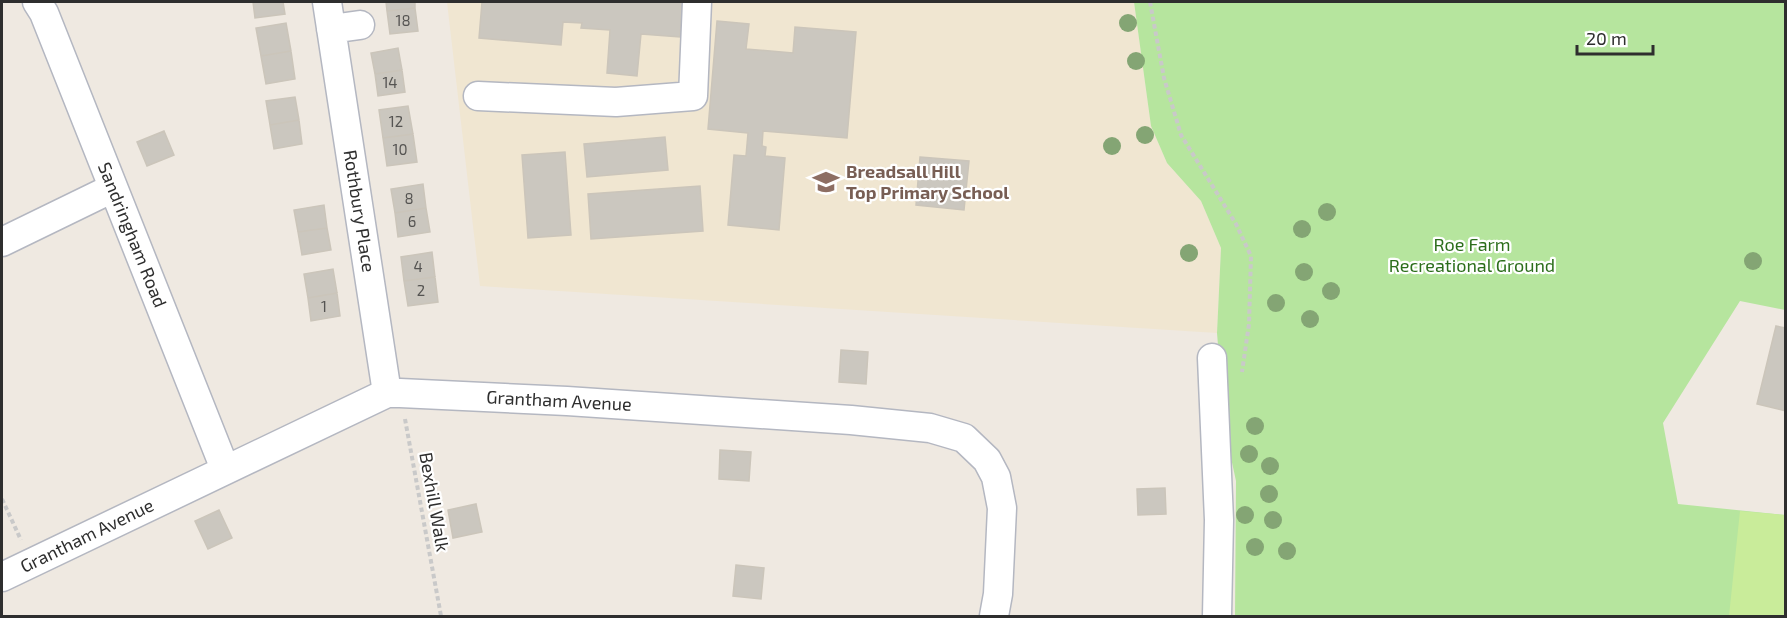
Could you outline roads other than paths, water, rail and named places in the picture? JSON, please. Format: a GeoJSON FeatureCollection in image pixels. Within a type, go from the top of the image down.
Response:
{"type":"FeatureCollection","features":[{"type":"Feature","properties":{"kind":"street","name":"Sandringham Road"},"geometry":{"type":"LineString","coordinates":[[37,2],[44,13],[225,469]]}},
{"type":"Feature","properties":{"kind":"street"},"geometry":{"type":"LineString","coordinates":[[478,96],[616,102],[693,96],[697,2]]}},
{"type":"Feature","properties":{"kind":"street","name":"Rothbury Place"},"geometry":{"type":"LineString","coordinates":[[360,25],[329,15],[394,393]]}},
{"type":"Feature","properties":{"kind":"street"},"geometry":{"type":"LineString","coordinates":[[2,242],[113,188]]}},
{"type":"Feature","properties":{"kind":"street"},"geometry":{"type":"LineString","coordinates":[[1212,358],[1214,423],[1204,463],[1219,520],[1217,616]]}},
{"type":"Feature","properties":{"kind":"street","name":"Grantham Avenue"},"geometry":{"type":"LineString","coordinates":[[2,578],[225,469],[394,393],[567,400],[851,420],[930,428],[964,438],[987,459],[996,477],[1002,508],[998,594],[994,616]]}},
{"type":"Feature","properties":{"kind":"place","name":"Breadsall Hill Top Primary School"},"geometry":{"type":"Point","coordinates":[826,182]}},
{"type":"Feature","properties":{"kind":"park label","name":"Roe Farm Recreational Ground"},"geometry":{"type":"Point","coordinates":[1472,255]}}]}
